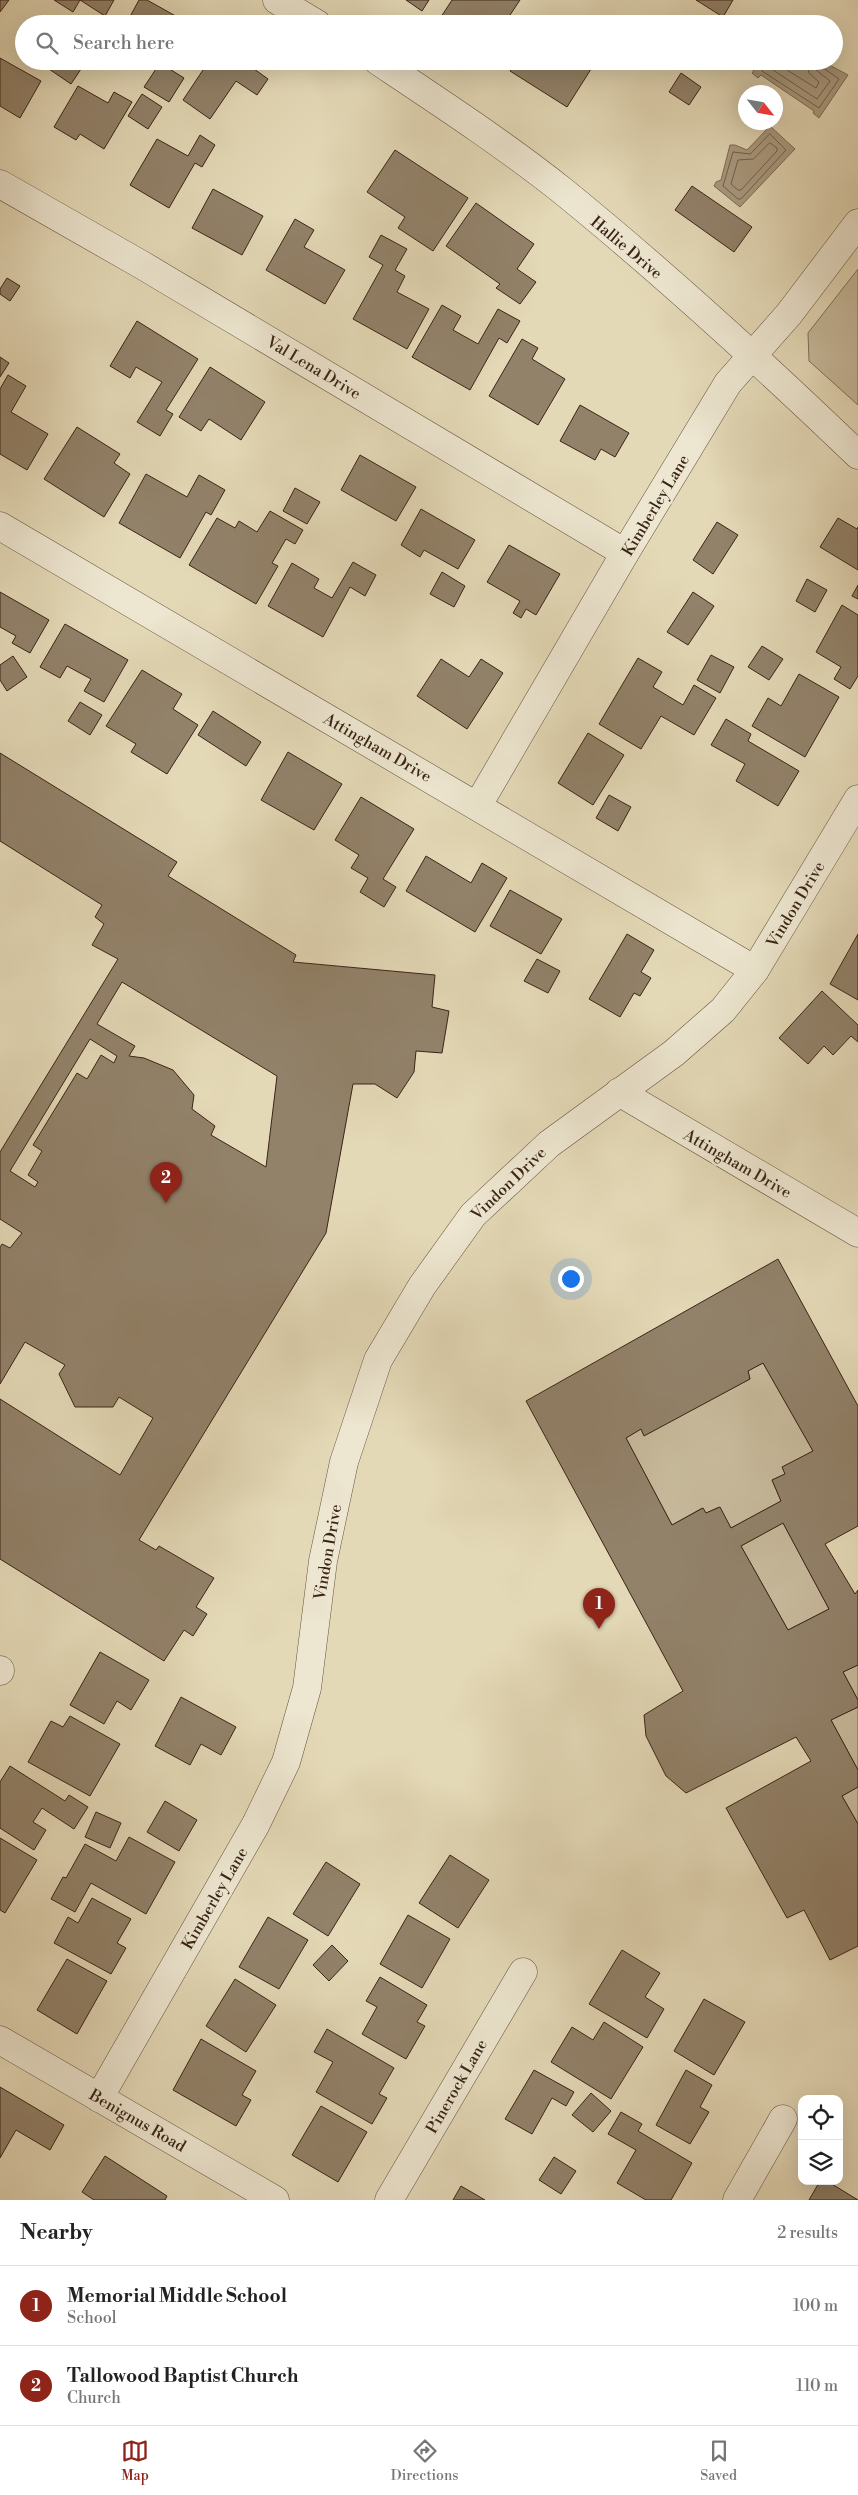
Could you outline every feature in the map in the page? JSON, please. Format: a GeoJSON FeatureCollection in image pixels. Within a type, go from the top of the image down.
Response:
{"type":"FeatureCollection","features":[{"type":"Feature","properties":{"kind":"street"},"geometry":{"type":"LineString","coordinates":[[277,0],[303,15]]}},
{"type":"Feature","properties":{"kind":"street","name":"Hallie Drive"},"geometry":{"type":"LineString","coordinates":[[392,70],[453,111],[563,192],[754,355],[858,455]]}},
{"type":"Feature","properties":{"kind":"street","name":"Val Lena Drive"},"geometry":{"type":"LineString","coordinates":[[0,184],[142,265],[626,552]]}},
{"type":"Feature","properties":{"kind":"street","name":"Kimberley Lane"},"geometry":{"type":"LineString","coordinates":[[478,805],[626,552],[728,384],[789,314],[858,223]]}},
{"type":"Feature","properties":{"kind":"street","name":"Attingham Drive"},"geometry":{"type":"LineString","coordinates":[[0,526],[478,805],[755,970]]}},
{"type":"Feature","properties":{"kind":"street","name":"Vindon Drive"},"geometry":{"type":"LineString","coordinates":[[307,1688],[323,1561],[344,1462],[378,1360],[422,1286],[473,1215],[549,1144],[674,1053],[723,1010],[755,970],[858,799]]}},
{"type":"Feature","properties":{"kind":"street","name":"Attingham Drive"},"geometry":{"type":"LineString","coordinates":[[619,1092],[858,1233]]}},
{"type":"Feature","properties":{"kind":"street","name":"Kimberley Lane"},"geometry":{"type":"LineString","coordinates":[[99,2098],[256,1824],[286,1762],[307,1688]]}},
{"type":"Feature","properties":{"kind":"street","name":"Pinerock Lane"},"geometry":{"type":"LineString","coordinates":[[389,2200],[523,1972]]}},
{"type":"Feature","properties":{"kind":"street","name":"Benignus Road"},"geometry":{"type":"LineString","coordinates":[[0,2040],[99,2098],[243,2192],[275,2200]]}},
{"type":"Feature","properties":{"kind":"street"},"geometry":{"type":"LineString","coordinates":[[736,2200],[782,2119]]}},
{"type":"Feature","properties":{"kind":"shaded area"},"geometry":{"type":"Polygon","coordinates":[[[858,269],[858,405],[809,361],[808,333],[858,269]]]}},
{"type":"Feature","properties":{"kind":"shaded area"},"geometry":{"type":"Polygon","coordinates":[[[763,1363],[813,1451],[783,1467],[785,1474],[772,1480],[781,1501],[731,1528],[719,1507],[706,1513],[702,1508],[672,1525],[626,1438],[641,1429],[644,1435],[750,1379],[748,1371],[763,1363]]]}},
{"type":"Feature","properties":{"kind":"shaded area"},"geometry":{"type":"Polygon","coordinates":[[[783,1523],[829,1609],[788,1630],[741,1546],[783,1523]]]}},
{"type":"Feature","properties":{"kind":"shaded area"},"geometry":{"type":"Polygon","coordinates":[[[858,1665],[858,1700],[843,1672],[858,1665]]]}},
{"type":"Feature","properties":{"kind":"shaded area"},"geometry":{"type":"Polygon","coordinates":[[[858,1707],[858,1770],[831,1720],[858,1707]]]}},
{"type":"Feature","properties":{"kind":"shaded area"},"geometry":{"type":"Polygon","coordinates":[[[858,1787],[858,1824],[842,1796],[858,1787]]]}},
{"type":"Feature","properties":{"kind":"water"},"geometry":{"type":"Polygon","coordinates":[[[754,70],[839,70],[848,75],[819,118],[813,113],[814,111],[783,90],[783,85],[776,85],[761,75],[758,78],[752,73],[754,70]]]}},
{"type":"Feature","properties":{"kind":"water"},"geometry":{"type":"Polygon","coordinates":[[[766,130],[774,130],[795,149],[740,207],[714,186],[716,182],[721,180],[730,145],[747,150],[766,130]]]}},
{"type":"Feature","properties":{"kind":"building"},"geometry":{"type":"Polygon","coordinates":[[[0,0],[9,0],[0,12],[0,0]]]}},
{"type":"Feature","properties":{"kind":"building"},"geometry":{"type":"Polygon","coordinates":[[[54,0],[80,0],[73,12],[54,0]]]}},
{"type":"Feature","properties":{"kind":"building"},"geometry":{"type":"Polygon","coordinates":[[[80,0],[114,0],[106,15],[80,0]]]}},
{"type":"Feature","properties":{"kind":"building"},"geometry":{"type":"Polygon","coordinates":[[[139,0],[147,0],[174,15],[131,15],[139,0]]]}},
{"type":"Feature","properties":{"kind":"building"},"geometry":{"type":"Polygon","coordinates":[[[406,0],[429,0],[422,11],[406,0]]]}},
{"type":"Feature","properties":{"kind":"building"},"geometry":{"type":"Polygon","coordinates":[[[452,0],[520,0],[510,15],[442,15],[452,0]]]}},
{"type":"Feature","properties":{"kind":"building"},"geometry":{"type":"Polygon","coordinates":[[[696,0],[733,0],[724,15],[720,15],[696,0]]]}},
{"type":"Feature","properties":{"kind":"building"},"geometry":{"type":"Polygon","coordinates":[[[0,58],[15,66],[15,70],[21,70],[41,81],[20,118],[0,106],[0,58]]]}},
{"type":"Feature","properties":{"kind":"building"},"geometry":{"type":"Polygon","coordinates":[[[50,70],[80,70],[71,84],[50,70]]]}},
{"type":"Feature","properties":{"kind":"building"},"geometry":{"type":"Polygon","coordinates":[[[155,70],[171,70],[184,78],[169,102],[144,87],[155,70]]]}},
{"type":"Feature","properties":{"kind":"building"},"geometry":{"type":"Polygon","coordinates":[[[203,70],[256,70],[268,79],[257,95],[236,81],[210,119],[183,100],[203,70]]]}},
{"type":"Feature","properties":{"kind":"building"},"geometry":{"type":"Polygon","coordinates":[[[511,70],[590,70],[567,107],[511,70]]]}},
{"type":"Feature","properties":{"kind":"building"},"geometry":{"type":"Polygon","coordinates":[[[681,73],[701,87],[689,105],[669,92],[681,73]]]}},
{"type":"Feature","properties":{"kind":"building"},"geometry":{"type":"Polygon","coordinates":[[[78,86],[108,103],[114,92],[132,102],[104,149],[80,134],[76,140],[54,127],[78,86]]]}},
{"type":"Feature","properties":{"kind":"building"},"geometry":{"type":"Polygon","coordinates":[[[142,94],[162,107],[148,129],[128,116],[142,94]]]}},
{"type":"Feature","properties":{"kind":"building"},"geometry":{"type":"Polygon","coordinates":[[[200,135],[215,145],[202,167],[195,163],[169,208],[130,185],[157,139],[188,156],[200,135]]]}},
{"type":"Feature","properties":{"kind":"building"},"geometry":{"type":"Polygon","coordinates":[[[395,150],[468,198],[433,251],[398,228],[405,217],[367,192],[395,150]]]}},
{"type":"Feature","properties":{"kind":"building"},"geometry":{"type":"Polygon","coordinates":[[[692,186],[752,227],[734,252],[675,210],[692,186]]]}},
{"type":"Feature","properties":{"kind":"building"},"geometry":{"type":"Polygon","coordinates":[[[213,189],[263,216],[242,255],[192,228],[213,189]]]}},
{"type":"Feature","properties":{"kind":"building"},"geometry":{"type":"Polygon","coordinates":[[[476,203],[534,244],[517,269],[536,282],[520,304],[496,288],[500,284],[446,246],[476,203]]]}},
{"type":"Feature","properties":{"kind":"building"},"geometry":{"type":"Polygon","coordinates":[[[295,219],[314,230],[304,247],[345,270],[325,304],[266,270],[295,219]]]}},
{"type":"Feature","properties":{"kind":"building"},"geometry":{"type":"Polygon","coordinates":[[[381,235],[407,249],[395,270],[405,276],[397,292],[429,309],[407,349],[353,319],[383,265],[369,257],[381,235]]]}},
{"type":"Feature","properties":{"kind":"building"},"geometry":{"type":"Polygon","coordinates":[[[7,278],[20,286],[10,301],[0,294],[0,289],[7,278]]]}},
{"type":"Feature","properties":{"kind":"building"},"geometry":{"type":"Polygon","coordinates":[[[442,305],[461,316],[453,330],[478,344],[498,309],[520,321],[507,343],[499,338],[470,390],[412,357],[442,305]]]}},
{"type":"Feature","properties":{"kind":"building"},"geometry":{"type":"Polygon","coordinates":[[[137,321],[198,359],[166,410],[173,414],[160,436],[137,422],[162,382],[136,367],[130,378],[110,366],[137,321]]]}},
{"type":"Feature","properties":{"kind":"building"},"geometry":{"type":"Polygon","coordinates":[[[522,339],[538,348],[532,359],[565,379],[538,425],[489,396],[522,339]]]}},
{"type":"Feature","properties":{"kind":"building"},"geometry":{"type":"Polygon","coordinates":[[[0,357],[9,363],[0,377],[0,357]]]}},
{"type":"Feature","properties":{"kind":"building"},"geometry":{"type":"Polygon","coordinates":[[[210,367],[265,402],[241,440],[209,419],[201,431],[179,417],[210,367]]]}},
{"type":"Feature","properties":{"kind":"building"},"geometry":{"type":"Polygon","coordinates":[[[8,375],[26,386],[11,412],[48,434],[27,470],[0,454],[0,389],[8,375]]]}},
{"type":"Feature","properties":{"kind":"building"},"geometry":{"type":"Polygon","coordinates":[[[580,405],[629,433],[615,457],[601,449],[595,460],[560,441],[580,405]]]}},
{"type":"Feature","properties":{"kind":"building"},"geometry":{"type":"Polygon","coordinates":[[[77,427],[120,454],[114,463],[130,474],[104,517],[44,479],[77,427]]]}},
{"type":"Feature","properties":{"kind":"building"},"geometry":{"type":"Polygon","coordinates":[[[360,455],[416,487],[396,521],[341,490],[360,455]]]}},
{"type":"Feature","properties":{"kind":"building"},"geometry":{"type":"Polygon","coordinates":[[[146,474],[187,497],[199,475],[225,490],[211,515],[206,512],[180,558],[119,523],[146,474]]]}},
{"type":"Feature","properties":{"kind":"building"},"geometry":{"type":"Polygon","coordinates":[[[295,488],[320,502],[307,524],[283,511],[295,488]]]}},
{"type":"Feature","properties":{"kind":"building"},"geometry":{"type":"Polygon","coordinates":[[[421,509],[475,540],[458,569],[424,550],[420,557],[401,545],[421,509]]]}},
{"type":"Feature","properties":{"kind":"building"},"geometry":{"type":"Polygon","coordinates":[[[270,511],[303,530],[295,544],[286,539],[272,563],[278,566],[256,604],[189,565],[217,518],[235,528],[239,521],[257,532],[270,511]]]}},
{"type":"Feature","properties":{"kind":"building"},"geometry":{"type":"Polygon","coordinates":[[[838,518],[857,529],[858,527],[858,570],[820,547],[838,518]]]}},
{"type":"Feature","properties":{"kind":"building"},"geometry":{"type":"Polygon","coordinates":[[[717,522],[738,535],[713,574],[693,560],[717,522]]]}},
{"type":"Feature","properties":{"kind":"building"},"geometry":{"type":"Polygon","coordinates":[[[509,545],[560,574],[536,615],[526,609],[521,618],[513,613],[520,601],[487,582],[509,545]]]}},
{"type":"Feature","properties":{"kind":"building"},"geometry":{"type":"Polygon","coordinates":[[[353,562],[376,575],[365,596],[350,587],[323,637],[268,606],[292,563],[319,579],[314,588],[332,598],[353,562]]]}},
{"type":"Feature","properties":{"kind":"building"},"geometry":{"type":"Polygon","coordinates":[[[442,572],[465,586],[454,607],[430,594],[442,572]]]}},
{"type":"Feature","properties":{"kind":"building"},"geometry":{"type":"Polygon","coordinates":[[[807,579],[827,590],[815,612],[796,601],[807,579]]]}},
{"type":"Feature","properties":{"kind":"building"},"geometry":{"type":"Polygon","coordinates":[[[858,585],[858,599],[852,596],[858,585]]]}},
{"type":"Feature","properties":{"kind":"building"},"geometry":{"type":"Polygon","coordinates":[[[0,592],[49,620],[30,653],[12,643],[16,636],[0,627],[0,592]]]}},
{"type":"Feature","properties":{"kind":"building"},"geometry":{"type":"Polygon","coordinates":[[[693,592],[714,606],[688,645],[667,632],[693,592]]]}},
{"type":"Feature","properties":{"kind":"building"},"geometry":{"type":"Polygon","coordinates":[[[842,605],[858,615],[858,676],[850,689],[834,679],[841,667],[816,652],[842,605]]]}},
{"type":"Feature","properties":{"kind":"building"},"geometry":{"type":"Polygon","coordinates":[[[65,624],[128,660],[104,702],[84,691],[91,679],[67,666],[60,678],[40,667],[65,624]]]}},
{"type":"Feature","properties":{"kind":"building"},"geometry":{"type":"Polygon","coordinates":[[[762,646],[783,659],[769,680],[748,667],[762,646]]]}},
{"type":"Feature","properties":{"kind":"building"},"geometry":{"type":"Polygon","coordinates":[[[711,655],[734,667],[720,693],[697,680],[711,655]]]}},
{"type":"Feature","properties":{"kind":"building"},"geometry":{"type":"Polygon","coordinates":[[[13,656],[27,677],[7,691],[0,680],[0,665],[13,656]]]}},
{"type":"Feature","properties":{"kind":"building"},"geometry":{"type":"Polygon","coordinates":[[[638,658],[662,672],[653,687],[683,705],[694,685],[716,698],[694,735],[661,716],[641,749],[599,724],[638,658]]]}},
{"type":"Feature","properties":{"kind":"building"},"geometry":{"type":"Polygon","coordinates":[[[441,659],[469,677],[481,659],[503,673],[467,729],[417,696],[441,659]]]}},
{"type":"Feature","properties":{"kind":"building"},"geometry":{"type":"Polygon","coordinates":[[[142,670],[182,694],[173,709],[198,725],[167,774],[131,752],[136,744],[106,726],[142,670]]]}},
{"type":"Feature","properties":{"kind":"building"},"geometry":{"type":"Polygon","coordinates":[[[799,674],[839,697],[805,757],[752,726],[768,698],[781,706],[799,674]]]}},
{"type":"Feature","properties":{"kind":"building"},"geometry":{"type":"Polygon","coordinates":[[[80,702],[102,715],[90,735],[68,721],[80,702]]]}},
{"type":"Feature","properties":{"kind":"building"},"geometry":{"type":"Polygon","coordinates":[[[213,711],[261,742],[246,766],[198,735],[213,711]]]}},
{"type":"Feature","properties":{"kind":"building"},"geometry":{"type":"Polygon","coordinates":[[[726,719],[751,734],[748,741],[799,771],[778,806],[736,781],[745,764],[711,745],[726,719]]]}},
{"type":"Feature","properties":{"kind":"building"},"geometry":{"type":"Polygon","coordinates":[[[588,733],[624,755],[593,805],[558,783],[588,733]]]}},
{"type":"Feature","properties":{"kind":"building"},"geometry":{"type":"Polygon","coordinates":[[[288,752],[342,784],[314,830],[261,800],[288,752]]]}},
{"type":"Feature","properties":{"kind":"building"},"geometry":{"type":"Polygon","coordinates":[[[0,753],[177,862],[168,876],[296,955],[293,962],[435,975],[432,1007],[449,1011],[442,1053],[416,1051],[414,1072],[397,1098],[375,1084],[353,1084],[326,1233],[139,1540],[156,1550],[159,1546],[214,1578],[196,1607],[207,1614],[193,1636],[184,1630],[164,1661],[0,1559],[0,1399],[120,1475],[153,1418],[119,1397],[113,1407],[75,1407],[59,1374],[65,1365],[25,1342],[0,1384],[0,1247],[2,1244],[10,1248],[22,1233],[0,1219],[0,1152],[118,959],[92,945],[104,924],[95,917],[102,905],[0,841],[0,753]],[[122,982],[97,1024],[135,1046],[129,1056],[144,1058],[173,1070],[194,1095],[192,1109],[215,1126],[211,1135],[266,1167],[277,1076],[122,982]],[[90,1039],[10,1171],[35,1187],[38,1182],[28,1175],[42,1151],[33,1145],[77,1073],[87,1079],[101,1055],[114,1063],[117,1056],[90,1039]]]}},
{"type":"Feature","properties":{"kind":"building"},"geometry":{"type":"Polygon","coordinates":[[[609,795],[631,807],[618,831],[596,818],[609,795]]]}},
{"type":"Feature","properties":{"kind":"building"},"geometry":{"type":"Polygon","coordinates":[[[361,797],[414,829],[383,879],[396,887],[384,907],[360,892],[368,878],[351,868],[359,855],[335,840],[361,797]]]}},
{"type":"Feature","properties":{"kind":"building"},"geometry":{"type":"Polygon","coordinates":[[[426,856],[471,883],[482,863],[507,878],[475,932],[406,891],[426,856]]]}},
{"type":"Feature","properties":{"kind":"building"},"geometry":{"type":"Polygon","coordinates":[[[510,890],[562,919],[541,954],[490,926],[510,890]]]}},
{"type":"Feature","properties":{"kind":"building"},"geometry":{"type":"Polygon","coordinates":[[[627,934],[654,950],[641,972],[651,978],[640,996],[634,993],[620,1017],[589,999],[627,934]]]}},
{"type":"Feature","properties":{"kind":"building"},"geometry":{"type":"Polygon","coordinates":[[[858,934],[858,1000],[830,984],[858,934]]]}},
{"type":"Feature","properties":{"kind":"building"},"geometry":{"type":"Polygon","coordinates":[[[537,959],[560,971],[548,993],[524,981],[537,959]]]}},
{"type":"Feature","properties":{"kind":"building"},"geometry":{"type":"Polygon","coordinates":[[[822,991],[858,1025],[858,1042],[851,1036],[833,1055],[824,1046],[808,1064],[779,1038],[822,991]]]}},
{"type":"Feature","properties":{"kind":"building"},"geometry":{"type":"Polygon","coordinates":[[[778,1259],[858,1406],[858,1526],[825,1544],[855,1594],[858,1590],[858,1665],[843,1672],[858,1700],[858,1707],[831,1720],[858,1770],[858,1787],[842,1796],[858,1824],[858,1946],[830,1960],[804,1910],[787,1918],[726,1808],[811,1761],[796,1737],[686,1793],[666,1776],[646,1736],[644,1715],[683,1691],[526,1401],[778,1259]],[[763,1363],[748,1371],[750,1379],[644,1436],[641,1429],[626,1438],[672,1525],[703,1508],[706,1513],[720,1507],[731,1528],[781,1501],[772,1480],[785,1474],[782,1467],[813,1451],[763,1363]],[[783,1523],[741,1546],[788,1630],[829,1609],[783,1523]]]}},
{"type":"Feature","properties":{"kind":"building"},"geometry":{"type":"Polygon","coordinates":[[[100,1652],[149,1680],[131,1710],[117,1701],[104,1724],[70,1705],[100,1652]]]}},
{"type":"Feature","properties":{"kind":"building"},"geometry":{"type":"Polygon","coordinates":[[[181,1697],[236,1727],[221,1755],[201,1744],[190,1765],[155,1746],[181,1697]]]}},
{"type":"Feature","properties":{"kind":"building"},"geometry":{"type":"Polygon","coordinates":[[[70,1716],[120,1744],[90,1796],[28,1762],[51,1721],[63,1727],[70,1716]]]}},
{"type":"Feature","properties":{"kind":"building"},"geometry":{"type":"Polygon","coordinates":[[[10,1766],[65,1801],[69,1795],[88,1807],[74,1829],[42,1808],[33,1822],[46,1830],[34,1850],[0,1828],[0,1782],[10,1766]]]}},
{"type":"Feature","properties":{"kind":"building"},"geometry":{"type":"Polygon","coordinates":[[[165,1801],[197,1820],[179,1851],[147,1832],[165,1801]]]}},
{"type":"Feature","properties":{"kind":"building"},"geometry":{"type":"Polygon","coordinates":[[[96,1812],[121,1823],[110,1848],[85,1837],[96,1812]]]}},
{"type":"Feature","properties":{"kind":"building"},"geometry":{"type":"Polygon","coordinates":[[[129,1837],[175,1862],[146,1914],[91,1883],[75,1912],[51,1899],[63,1877],[66,1878],[85,1844],[116,1861],[129,1837]]]}},
{"type":"Feature","properties":{"kind":"building"},"geometry":{"type":"Polygon","coordinates":[[[0,1838],[37,1860],[5,1913],[0,1910],[0,1838]]]}},
{"type":"Feature","properties":{"kind":"building"},"geometry":{"type":"Polygon","coordinates":[[[450,1855],[489,1880],[458,1928],[419,1903],[450,1855]]]}},
{"type":"Feature","properties":{"kind":"building"},"geometry":{"type":"Polygon","coordinates":[[[326,1862],[360,1884],[328,1936],[293,1914],[326,1862]]]}},
{"type":"Feature","properties":{"kind":"building"},"geometry":{"type":"Polygon","coordinates":[[[92,1898],[131,1919],[117,1943],[126,1948],[111,1974],[54,1943],[68,1917],[78,1923],[92,1898]]]}},
{"type":"Feature","properties":{"kind":"building"},"geometry":{"type":"Polygon","coordinates":[[[408,1915],[450,1939],[422,1988],[380,1964],[408,1915]]]}},
{"type":"Feature","properties":{"kind":"building"},"geometry":{"type":"Polygon","coordinates":[[[268,1917],[308,1940],[279,1989],[239,1967],[268,1917]]]}},
{"type":"Feature","properties":{"kind":"building"},"geometry":{"type":"Polygon","coordinates":[[[332,1945],[348,1961],[329,1981],[313,1965],[332,1945]]]}},
{"type":"Feature","properties":{"kind":"building"},"geometry":{"type":"Polygon","coordinates":[[[622,1950],[660,1973],[645,1997],[664,2009],[647,2038],[589,2004],[622,1950]]]}},
{"type":"Feature","properties":{"kind":"building"},"geometry":{"type":"Polygon","coordinates":[[[67,1959],[107,1981],[77,2034],[37,2010],[67,1959]]]}},
{"type":"Feature","properties":{"kind":"building"},"geometry":{"type":"Polygon","coordinates":[[[380,1977],[427,2005],[417,2022],[425,2026],[406,2059],[362,2034],[377,2007],[366,2001],[380,1977]]]}},
{"type":"Feature","properties":{"kind":"building"},"geometry":{"type":"Polygon","coordinates":[[[235,1979],[276,2005],[246,2052],[206,2026],[235,1979]]]}},
{"type":"Feature","properties":{"kind":"building"},"geometry":{"type":"Polygon","coordinates":[[[704,1999],[745,2022],[714,2075],[674,2051],[704,1999]]]}},
{"type":"Feature","properties":{"kind":"building"},"geometry":{"type":"Polygon","coordinates":[[[604,2022],[643,2047],[611,2099],[551,2062],[572,2027],[593,2040],[604,2022]]]}},
{"type":"Feature","properties":{"kind":"building"},"geometry":{"type":"Polygon","coordinates":[[[327,2029],[394,2068],[379,2094],[387,2098],[372,2124],[316,2092],[333,2062],[314,2052],[327,2029]]]}},
{"type":"Feature","properties":{"kind":"building"},"geometry":{"type":"Polygon","coordinates":[[[201,2039],[256,2071],[242,2095],[251,2100],[236,2126],[173,2090],[201,2039]]]}},
{"type":"Feature","properties":{"kind":"building"},"geometry":{"type":"Polygon","coordinates":[[[534,2070],[574,2092],[566,2106],[552,2098],[532,2134],[505,2119],[534,2070]]]}},
{"type":"Feature","properties":{"kind":"building"},"geometry":{"type":"Polygon","coordinates":[[[686,2070],[712,2085],[700,2107],[709,2112],[690,2144],[656,2125],[686,2070]]]}},
{"type":"Feature","properties":{"kind":"building"},"geometry":{"type":"Polygon","coordinates":[[[0,2087],[64,2125],[50,2150],[16,2130],[0,2158],[0,2087]]]}},
{"type":"Feature","properties":{"kind":"building"},"geometry":{"type":"Polygon","coordinates":[[[591,2093],[611,2111],[593,2132],[572,2115],[591,2093]]]}},
{"type":"Feature","properties":{"kind":"building"},"geometry":{"type":"Polygon","coordinates":[[[321,2106],[367,2132],[338,2182],[292,2155],[321,2106]]]}},
{"type":"Feature","properties":{"kind":"building"},"geometry":{"type":"Polygon","coordinates":[[[621,2112],[642,2124],[638,2131],[692,2163],[671,2200],[646,2200],[617,2183],[636,2150],[608,2134],[621,2112]]]}},
{"type":"Feature","properties":{"kind":"building"},"geometry":{"type":"Polygon","coordinates":[[[105,2156],[167,2196],[165,2200],[94,2200],[82,2192],[105,2156]]]}},
{"type":"Feature","properties":{"kind":"building"},"geometry":{"type":"Polygon","coordinates":[[[554,2157],[576,2171],[561,2194],[539,2180],[554,2157]]]}},
{"type":"Feature","properties":{"kind":"building"},"geometry":{"type":"Polygon","coordinates":[[[818,2185],[834,2185],[858,2200],[809,2200],[818,2185]]]}},
{"type":"Feature","properties":{"kind":"building"},"geometry":{"type":"Polygon","coordinates":[[[461,2186],[485,2200],[453,2200],[461,2186]]]}},
{"type":"Feature","properties":{"kind":"place","name":"Tallowood Baptist Church"},"geometry":{"type":"Point","coordinates":[166,1203]}},
{"type":"Feature","properties":{"kind":"place","name":"Memorial Middle School"},"geometry":{"type":"Point","coordinates":[599,1629]}}]}
